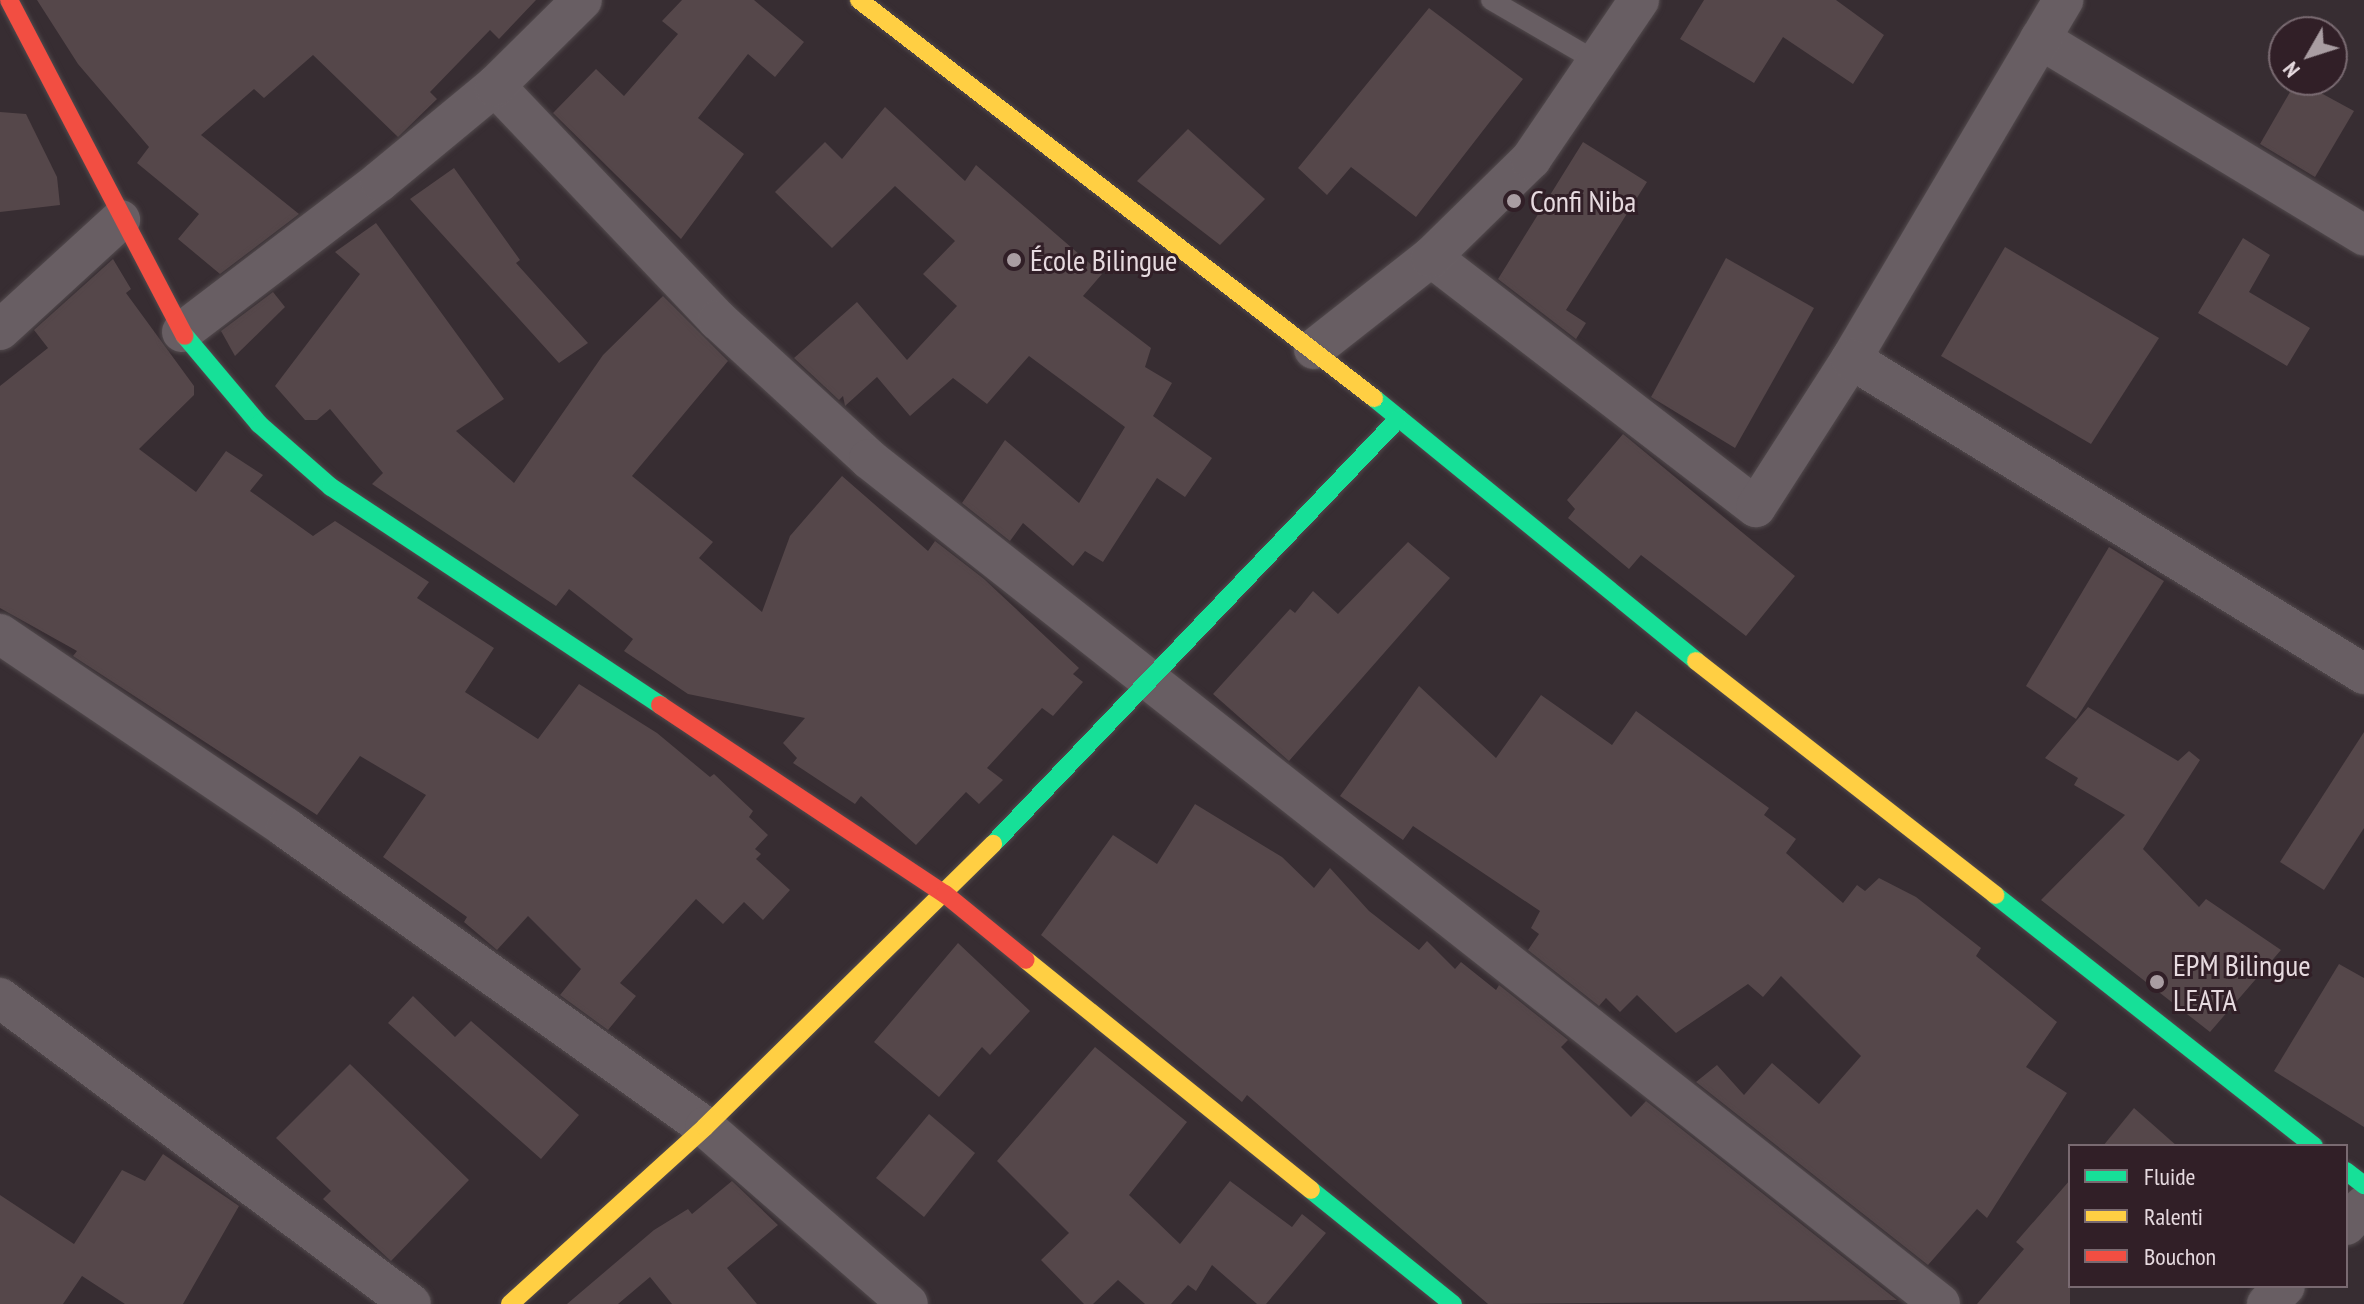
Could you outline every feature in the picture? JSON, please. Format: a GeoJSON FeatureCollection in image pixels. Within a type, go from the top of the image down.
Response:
{"type":"FeatureCollection","features":[{"type":"Feature","properties":{"kind":"street"},"geometry":{"type":"LineString","coordinates":[[9,0],[120,220],[182,332],[259,424],[331,487],[945,894],[1453,1304]]}},
{"type":"Feature","properties":{"kind":"street"},"geometry":{"type":"LineString","coordinates":[[182,332],[495,86],[582,0]]}},
{"type":"Feature","properties":{"kind":"street"},"geometry":{"type":"LineString","coordinates":[[859,0],[1314,349],[1666,637],[2311,1144]]}},
{"type":"Feature","properties":{"kind":"street"},"geometry":{"type":"LineString","coordinates":[[1314,349],[1431,257],[1531,159],[1601,64],[1639,0]]}},
{"type":"Feature","properties":{"kind":"street"},"geometry":{"type":"LineString","coordinates":[[1431,257],[1756,507],[1851,359],[2063,0]]}},
{"type":"Feature","properties":{"kind":"street"},"geometry":{"type":"LineString","coordinates":[[2040,39],[2364,235]]}},
{"type":"Feature","properties":{"kind":"street"},"geometry":{"type":"LineString","coordinates":[[495,86],[718,320],[869,459],[1940,1304]]}},
{"type":"Feature","properties":{"kind":"street"},"geometry":{"type":"LineString","coordinates":[[0,330],[120,220]]}},
{"type":"Feature","properties":{"kind":"street"},"geometry":{"type":"LineString","coordinates":[[1851,359],[2364,674]]}},
{"type":"Feature","properties":{"kind":"street"},"geometry":{"type":"LineString","coordinates":[[525,1299],[945,894],[1154,682],[1399,418]]}},
{"type":"Feature","properties":{"kind":"street"},"geometry":{"type":"LineString","coordinates":[[0,634],[286,828],[705,1127],[908,1304]]}},
{"type":"Feature","properties":{"kind":"street"},"geometry":{"type":"LineString","coordinates":[[0,998],[411,1304]]}},
{"type":"Feature","properties":{"kind":"street"},"geometry":{"type":"LineString","coordinates":[[2348,1173],[2364,1185]]}},
{"type":"Feature","properties":{"kind":"street"},"geometry":{"type":"LineString","coordinates":[[2348,1223],[2364,1206]]}},
{"type":"Feature","properties":{"kind":"street"},"geometry":{"type":"LineString","coordinates":[[2267,1304],[2283,1288]]}},
{"type":"Feature","properties":{"kind":"lane"},"geometry":{"type":"LineString","coordinates":[[1491,0],[1601,64]]}},
{"type":"Feature","properties":{"kind":"building"},"geometry":{"type":"Polygon","coordinates":[[[37,0],[536,0],[499,39],[490,30],[430,92],[437,99],[398,137],[313,55],[264,98],[254,89],[201,135],[299,214],[220,274],[178,239],[199,214],[137,163],[149,147],[78,64],[37,0]]]}},
{"type":"Feature","properties":{"kind":"building"},"geometry":{"type":"Polygon","coordinates":[[[682,0],[754,0],[804,42],[775,77],[748,54],[698,118],[744,154],[681,239],[553,113],[596,69],[624,96],[678,34],[662,21],[682,0]]]}},
{"type":"Feature","properties":{"kind":"building"},"geometry":{"type":"Polygon","coordinates":[[[1704,0],[1836,0],[1884,35],[1853,84],[1783,37],[1754,83],[1680,39],[1704,0]]]}},
{"type":"Feature","properties":{"kind":"building"},"geometry":{"type":"Polygon","coordinates":[[[1429,8],[1523,79],[1416,217],[1351,167],[1327,195],[1298,168],[1429,8]]]}},
{"type":"Feature","properties":{"kind":"building"},"geometry":{"type":"Polygon","coordinates":[[[2288,96],[2326,96],[2354,111],[2315,177],[2260,144],[2288,96]]]}},
{"type":"Feature","properties":{"kind":"building"},"geometry":{"type":"Polygon","coordinates":[[[885,107],[965,181],[976,165],[1102,274],[1083,296],[1151,348],[1145,367],[1172,383],[1153,416],[1212,458],[1185,497],[1157,478],[1103,562],[1085,551],[1073,566],[1023,523],[1010,541],[962,503],[1005,440],[1079,503],[1125,427],[1029,356],[987,404],[953,378],[910,416],[877,377],[845,406],[843,396],[839,400],[794,358],[857,302],[907,360],[957,306],[923,274],[955,241],[895,186],[832,248],[775,192],[825,142],[842,159],[885,107]]]}},
{"type":"Feature","properties":{"kind":"building"},"geometry":{"type":"Polygon","coordinates":[[[0,112],[26,114],[57,177],[60,205],[0,212],[0,112]]]}},
{"type":"Feature","properties":{"kind":"building"},"geometry":{"type":"Polygon","coordinates":[[[1188,129],[1265,199],[1220,245],[1137,181],[1188,129]]]}},
{"type":"Feature","properties":{"kind":"building"},"geometry":{"type":"Polygon","coordinates":[[[1583,142],[1647,182],[1566,310],[1586,323],[1576,339],[1498,279],[1583,142]]]}},
{"type":"Feature","properties":{"kind":"building"},"geometry":{"type":"Polygon","coordinates":[[[454,168],[520,260],[516,263],[588,343],[559,363],[410,199],[454,168]]]}},
{"type":"Feature","properties":{"kind":"building"},"geometry":{"type":"Polygon","coordinates":[[[376,223],[504,399],[456,431],[514,483],[603,355],[663,296],[728,361],[632,476],[713,542],[699,558],[762,612],[790,536],[842,476],[928,551],[935,541],[984,579],[1079,668],[1073,674],[1083,682],[1053,716],[1042,708],[987,768],[1003,780],[979,804],[966,792],[916,845],[861,796],[855,804],[793,763],[797,758],[783,743],[805,718],[688,694],[624,651],[633,639],[569,589],[556,606],[372,484],[383,473],[330,409],[317,420],[305,420],[275,386],[360,274],[335,252],[376,223]]]}},
{"type":"Feature","properties":{"kind":"building"},"geometry":{"type":"Polygon","coordinates":[[[2243,238],[2270,255],[2249,292],[2310,328],[2287,366],[2198,313],[2243,238]]]}},
{"type":"Feature","properties":{"kind":"building"},"geometry":{"type":"Polygon","coordinates":[[[2005,247],[2159,338],[2091,444],[1941,356],[2005,247]]]}},
{"type":"Feature","properties":{"kind":"building"},"geometry":{"type":"Polygon","coordinates":[[[1726,258],[1814,308],[1735,448],[1651,397],[1726,258]]]}},
{"type":"Feature","properties":{"kind":"building"},"geometry":{"type":"Polygon","coordinates":[[[113,259],[131,289],[126,293],[194,386],[194,395],[139,449],[196,492],[226,451],[263,475],[250,491],[313,536],[335,521],[429,582],[417,598],[494,648],[465,692],[538,739],[579,684],[657,733],[710,777],[714,774],[753,811],[749,817],[768,835],[755,849],[761,854],[756,859],[790,890],[763,920],[744,902],[723,924],[696,899],[620,983],[636,996],[608,1030],[560,995],[581,969],[528,916],[497,950],[464,922],[467,917],[383,857],[426,795],[360,756],[317,815],[73,656],[77,651],[0,608],[0,386],[48,348],[34,330],[113,259]]]}},
{"type":"Feature","properties":{"kind":"building"},"geometry":{"type":"Polygon","coordinates":[[[273,292],[285,307],[235,356],[221,331],[273,292]]]}},
{"type":"Feature","properties":{"kind":"building"},"geometry":{"type":"Polygon","coordinates":[[[1623,434],[1795,576],[1746,636],[1641,555],[1629,569],[1568,518],[1575,509],[1567,500],[1623,434]]]}},
{"type":"Feature","properties":{"kind":"building"},"geometry":{"type":"Polygon","coordinates":[[[1408,542],[1450,578],[1289,761],[1213,694],[1290,609],[1295,613],[1313,591],[1338,614],[1408,542]]]}},
{"type":"Feature","properties":{"kind":"building"},"geometry":{"type":"Polygon","coordinates":[[[2109,547],[2164,581],[2076,719],[2026,686],[2109,547]]]}},
{"type":"Feature","properties":{"kind":"building"},"geometry":{"type":"Polygon","coordinates":[[[1419,686],[1496,758],[1541,695],[1612,745],[1636,711],[1769,808],[1764,815],[1796,839],[1786,853],[1843,903],[1857,885],[1865,891],[1879,878],[1916,897],[1981,948],[1976,956],[2057,1022],[2026,1067],[2067,1093],[1987,1218],[1977,1209],[1928,1265],[1696,1082],[1717,1065],[1744,1095],[1772,1063],[1819,1104],[1861,1056],[1781,976],[1763,997],[1748,984],[1676,1033],[1637,995],[1620,1012],[1606,998],[1599,1006],[1528,950],[1539,934],[1531,928],[1540,911],[1413,826],[1403,840],[1340,796],[1419,686]]]}},
{"type":"Feature","properties":{"kind":"building"},"geometry":{"type":"Polygon","coordinates":[[[2088,707],[2178,761],[2189,751],[2200,760],[2143,849],[2199,907],[2206,899],[2281,950],[2210,1032],[2041,900],[2125,815],[2074,785],[2078,778],[2045,758],[2088,707]]]}},
{"type":"Feature","properties":{"kind":"building"},"geometry":{"type":"Polygon","coordinates":[[[2364,732],[2364,828],[2324,890],[2280,862],[2364,732]]]}},
{"type":"Feature","properties":{"kind":"building"},"geometry":{"type":"Polygon","coordinates":[[[1195,804],[1282,857],[1314,888],[1330,868],[1369,911],[1419,950],[1427,941],[1455,969],[1461,962],[1496,990],[1499,985],[1568,1040],[1561,1047],[1631,1117],[1646,1101],[1897,1300],[1488,1304],[1247,1095],[1242,1102],[1041,935],[1113,835],[1157,864],[1195,804]]]}},
{"type":"Feature","properties":{"kind":"building"},"geometry":{"type":"Polygon","coordinates":[[[958,943],[1030,1011],[990,1055],[982,1047],[939,1097],[874,1042],[958,943]]]}},
{"type":"Feature","properties":{"kind":"building"},"geometry":{"type":"Polygon","coordinates":[[[2339,964],[2364,978],[2364,1127],[2274,1071],[2339,964]]]}},
{"type":"Feature","properties":{"kind":"building"},"geometry":{"type":"Polygon","coordinates":[[[413,996],[455,1037],[471,1021],[579,1115],[541,1159],[388,1023],[413,996]]]}},
{"type":"Feature","properties":{"kind":"building"},"geometry":{"type":"Polygon","coordinates":[[[1095,1047],[1187,1122],[1129,1195],[1180,1244],[1230,1181],[1292,1227],[1302,1214],[1326,1233],[1266,1304],[1257,1304],[1212,1265],[1196,1291],[1188,1285],[1171,1304],[1145,1304],[1118,1280],[1093,1304],[1084,1304],[1041,1260],[1069,1233],[997,1161],[1095,1047]]]}},
{"type":"Feature","properties":{"kind":"building"},"geometry":{"type":"Polygon","coordinates":[[[350,1064],[469,1180],[391,1261],[323,1199],[331,1191],[276,1138],[350,1064]]]}},
{"type":"Feature","properties":{"kind":"building"},"geometry":{"type":"Polygon","coordinates":[[[2134,1108],[2175,1144],[2105,1144],[2134,1108]]]}},
{"type":"Feature","properties":{"kind":"building"},"geometry":{"type":"Polygon","coordinates":[[[929,1114],[975,1153],[924,1217],[876,1178],[929,1114]]]}},
{"type":"Feature","properties":{"kind":"building"},"geometry":{"type":"Polygon","coordinates":[[[163,1154],[239,1206],[183,1304],[125,1304],[82,1276],[63,1304],[0,1304],[0,1195],[74,1244],[122,1170],[145,1181],[163,1154]]]}},
{"type":"Feature","properties":{"kind":"building"},"geometry":{"type":"Polygon","coordinates":[[[732,1181],[778,1225],[727,1268],[757,1304],[672,1304],[650,1277],[618,1304],[567,1304],[654,1230],[688,1209],[692,1214],[732,1181]]]}},
{"type":"Feature","properties":{"kind":"building"},"geometry":{"type":"Polygon","coordinates":[[[2068,1182],[2070,1304],[1977,1304],[2024,1249],[2016,1242],[2068,1182]]]}},
{"type":"Feature","properties":{"kind":"traffic: fast"},"geometry":{"type":"LineString","coordinates":[[185,336],[259,424],[331,487],[660,705]]}},
{"type":"Feature","properties":{"kind":"traffic: fast"},"geometry":{"type":"LineString","coordinates":[[1374,398],[1696,661]]}},
{"type":"Feature","properties":{"kind":"traffic: fast"},"geometry":{"type":"LineString","coordinates":[[993,844],[1399,418]]}},
{"type":"Feature","properties":{"kind":"traffic: fast"},"geometry":{"type":"LineString","coordinates":[[1995,895],[2311,1144]]}},
{"type":"Feature","properties":{"kind":"traffic: fast"},"geometry":{"type":"LineString","coordinates":[[2348,1173],[2364,1185]]}},
{"type":"Feature","properties":{"kind":"traffic: fast"},"geometry":{"type":"LineString","coordinates":[[1311,1190],[1453,1304]]}},
{"type":"Feature","properties":{"kind":"traffic: slow"},"geometry":{"type":"LineString","coordinates":[[859,0],[1374,398]]}},
{"type":"Feature","properties":{"kind":"traffic: slow"},"geometry":{"type":"LineString","coordinates":[[1696,661],[1995,895]]}},
{"type":"Feature","properties":{"kind":"traffic: slow"},"geometry":{"type":"LineString","coordinates":[[510,1304],[705,1127],[993,844]]}},
{"type":"Feature","properties":{"kind":"traffic: slow"},"geometry":{"type":"LineString","coordinates":[[1026,960],[1311,1190]]}},
{"type":"Feature","properties":{"kind":"traffic: jam"},"geometry":{"type":"LineString","coordinates":[[9,0],[185,336]]}},
{"type":"Feature","properties":{"kind":"traffic: jam"},"geometry":{"type":"LineString","coordinates":[[660,705],[945,894],[1026,960]]}},
{"type":"Feature","properties":{"kind":"place","name":"Confi Niba"},"geometry":{"type":"Point","coordinates":[1514,201]}},
{"type":"Feature","properties":{"kind":"place","name":"École Bilingue"},"geometry":{"type":"Point","coordinates":[1014,260]}},
{"type":"Feature","properties":{"kind":"place","name":"EPM Bilingue LEATA"},"geometry":{"type":"Point","coordinates":[2157,982]}}]}
